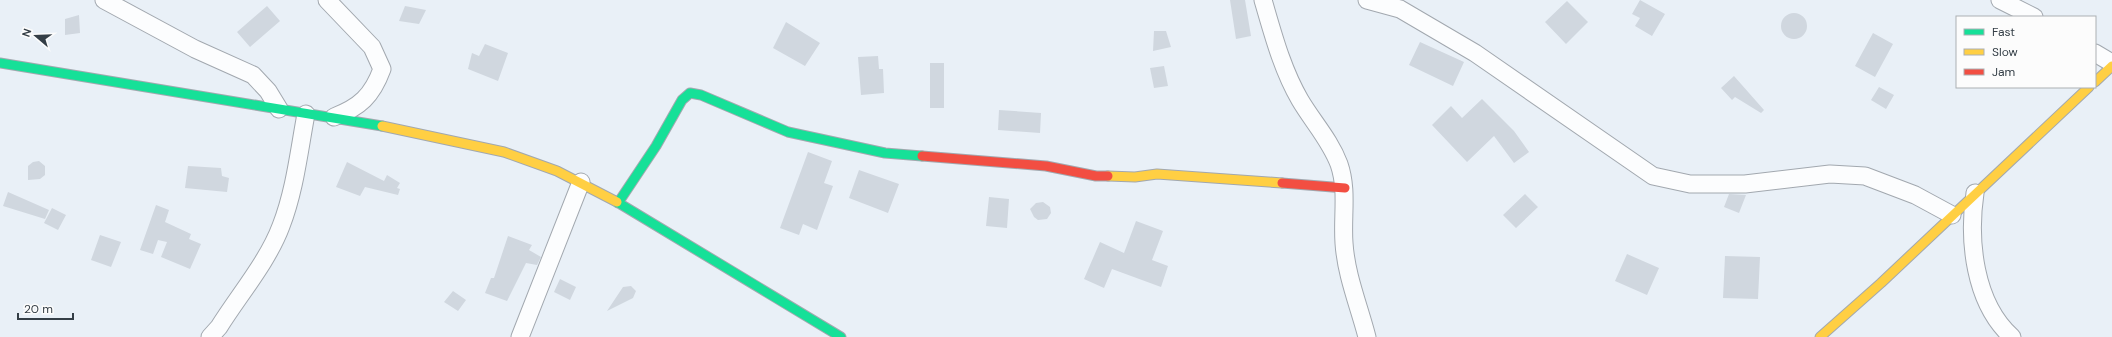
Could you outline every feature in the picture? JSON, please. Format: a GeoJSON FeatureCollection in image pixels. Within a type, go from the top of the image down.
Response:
{"type":"FeatureCollection","features":[{"type":"Feature","properties":{"kind":"street"},"geometry":{"type":"LineString","coordinates":[[104,0],[195,49],[253,75],[268,90],[279,109]]}},
{"type":"Feature","properties":{"kind":"street"},"geometry":{"type":"LineString","coordinates":[[327,0],[372,46],[382,70],[376,84],[353,110],[334,117]]}},
{"type":"Feature","properties":{"kind":"street"},"geometry":{"type":"LineString","coordinates":[[1263,0],[1276,44],[1292,85],[1301,101],[1330,143],[1340,165],[1345,188],[1344,243],[1348,272],[1367,337]]}},
{"type":"Feature","properties":{"kind":"street"},"geometry":{"type":"LineString","coordinates":[[1367,0],[1400,9],[1475,53],[1653,176],[1690,184],[1745,184],[1830,174],[1865,176],[1915,195],[1952,215]]}},
{"type":"Feature","properties":{"kind":"street"},"geometry":{"type":"LineString","coordinates":[[2000,0],[2032,16]]}},
{"type":"Feature","properties":{"kind":"street"},"geometry":{"type":"LineString","coordinates":[[2096,54],[2112,63]]}},
{"type":"Feature","properties":{"kind":"street"},"geometry":{"type":"LineString","coordinates":[[0,64],[306,114],[334,117],[504,152],[539,164],[580,182],[618,203],[841,337]]}},
{"type":"Feature","properties":{"kind":"street"},"geometry":{"type":"LineString","coordinates":[[2096,81],[2112,66]]}},
{"type":"Feature","properties":{"kind":"street"},"geometry":{"type":"LineString","coordinates":[[1820,337],[1881,283],[2088,88]]}},
{"type":"Feature","properties":{"kind":"street"},"geometry":{"type":"LineString","coordinates":[[618,203],[656,146],[679,104],[690,93],[702,95],[788,132],[885,153],[1046,166],[1096,176],[1135,177],[1157,174],[1345,188]]}},
{"type":"Feature","properties":{"kind":"street"},"geometry":{"type":"LineString","coordinates":[[210,337],[219,327],[265,256],[281,228],[292,196],[306,114]]}},
{"type":"Feature","properties":{"kind":"street"},"geometry":{"type":"LineString","coordinates":[[520,337],[580,182]]}},
{"type":"Feature","properties":{"kind":"street"},"geometry":{"type":"LineString","coordinates":[[1975,193],[1972,211],[1972,240],[1977,269],[1986,299],[2001,327],[2012,337]]}},
{"type":"Feature","properties":{"kind":"building"},"geometry":{"type":"Polygon","coordinates":[[[1230,0],[1245,0],[1251,36],[1236,39],[1230,0]]]}},
{"type":"Feature","properties":{"kind":"building"},"geometry":{"type":"Polygon","coordinates":[[[1640,0],[1665,14],[1652,36],[1635,26],[1640,18],[1632,14],[1640,0]]]}},
{"type":"Feature","properties":{"kind":"building"},"geometry":{"type":"Polygon","coordinates":[[[1567,1],[1588,22],[1566,44],[1545,22],[1567,1]]]}},
{"type":"Feature","properties":{"kind":"building"},"geometry":{"type":"Polygon","coordinates":[[[267,6],[280,21],[250,47],[237,32],[267,6]]]}},
{"type":"Feature","properties":{"kind":"building"},"geometry":{"type":"Polygon","coordinates":[[[405,6],[426,10],[419,24],[399,21],[405,6]]]}},
{"type":"Feature","properties":{"kind":"building"},"geometry":{"type":"Polygon","coordinates":[[[1794,13],[1803,17],[1807,26],[1803,35],[1794,39],[1785,35],[1781,26],[1785,17],[1794,13]]]}},
{"type":"Feature","properties":{"kind":"building"},"geometry":{"type":"Polygon","coordinates":[[[79,15],[80,33],[65,35],[65,19],[79,15]]]}},
{"type":"Feature","properties":{"kind":"building"},"geometry":{"type":"Polygon","coordinates":[[[786,22],[820,43],[805,66],[773,48],[786,22]]]}},
{"type":"Feature","properties":{"kind":"building"},"geometry":{"type":"Polygon","coordinates":[[[1154,31],[1166,31],[1171,47],[1153,51],[1154,31]]]}},
{"type":"Feature","properties":{"kind":"building"},"geometry":{"type":"Polygon","coordinates":[[[1873,33],[1893,44],[1875,77],[1855,66],[1873,33]]]}},
{"type":"Feature","properties":{"kind":"building"},"geometry":{"type":"Polygon","coordinates":[[[1420,42],[1464,62],[1453,86],[1409,65],[1420,42]]]}},
{"type":"Feature","properties":{"kind":"building"},"geometry":{"type":"Polygon","coordinates":[[[485,44],[508,53],[498,81],[468,69],[472,53],[479,56],[485,44]]]}},
{"type":"Feature","properties":{"kind":"building"},"geometry":{"type":"Polygon","coordinates":[[[878,56],[879,69],[883,69],[884,93],[861,95],[858,57],[878,56]]]}},
{"type":"Feature","properties":{"kind":"building"},"geometry":{"type":"Polygon","coordinates":[[[930,63],[944,63],[944,108],[930,108],[930,63]]]}},
{"type":"Feature","properties":{"kind":"building"},"geometry":{"type":"Polygon","coordinates":[[[1164,66],[1168,86],[1154,88],[1150,68],[1164,66]]]}},
{"type":"Feature","properties":{"kind":"building"},"geometry":{"type":"Polygon","coordinates":[[[1734,76],[1764,110],[1761,113],[1735,97],[1732,100],[1721,88],[1734,76]]]}},
{"type":"Feature","properties":{"kind":"building"},"geometry":{"type":"Polygon","coordinates":[[[1879,87],[1894,95],[1886,109],[1871,100],[1879,87]]]}},
{"type":"Feature","properties":{"kind":"building"},"geometry":{"type":"Polygon","coordinates":[[[1482,99],[1514,131],[1529,152],[1514,163],[1494,136],[1467,162],[1432,125],[1451,106],[1462,118],[1482,99]]]}},
{"type":"Feature","properties":{"kind":"building"},"geometry":{"type":"Polygon","coordinates":[[[999,110],[1041,113],[1040,133],[998,130],[999,110]]]}},
{"type":"Feature","properties":{"kind":"building"},"geometry":{"type":"Polygon","coordinates":[[[808,152],[832,161],[824,183],[833,186],[817,230],[803,224],[799,235],[780,228],[808,152]]]}},
{"type":"Feature","properties":{"kind":"building"},"geometry":{"type":"Polygon","coordinates":[[[39,161],[45,166],[45,175],[40,179],[28,180],[28,166],[33,162],[39,161]]]}},
{"type":"Feature","properties":{"kind":"building"},"geometry":{"type":"Polygon","coordinates":[[[347,162],[384,181],[387,175],[400,183],[397,188],[400,189],[398,195],[365,187],[360,196],[336,187],[347,162]]]}},
{"type":"Feature","properties":{"kind":"building"},"geometry":{"type":"Polygon","coordinates":[[[188,166],[221,168],[222,176],[229,178],[227,192],[185,188],[188,166]]]}},
{"type":"Feature","properties":{"kind":"building"},"geometry":{"type":"Polygon","coordinates":[[[859,170],[899,184],[888,213],[849,198],[859,170]]]}},
{"type":"Feature","properties":{"kind":"building"},"geometry":{"type":"Polygon","coordinates":[[[8,192],[49,210],[45,219],[3,206],[8,192]]]}},
{"type":"Feature","properties":{"kind":"building"},"geometry":{"type":"Polygon","coordinates":[[[1525,194],[1538,207],[1516,228],[1503,215],[1525,194]]]}},
{"type":"Feature","properties":{"kind":"building"},"geometry":{"type":"Polygon","coordinates":[[[1729,194],[1746,195],[1739,213],[1724,207],[1729,194]]]}},
{"type":"Feature","properties":{"kind":"building"},"geometry":{"type":"Polygon","coordinates":[[[989,197],[1009,199],[1007,228],[986,226],[989,197]]]}},
{"type":"Feature","properties":{"kind":"building"},"geometry":{"type":"Polygon","coordinates":[[[1043,202],[1050,207],[1051,213],[1047,219],[1038,220],[1034,217],[1030,209],[1036,203],[1043,202]]]}},
{"type":"Feature","properties":{"kind":"building"},"geometry":{"type":"Polygon","coordinates":[[[156,205],[169,210],[165,222],[191,234],[189,239],[201,244],[190,269],[161,257],[167,242],[158,240],[153,254],[140,250],[156,205]]]}},
{"type":"Feature","properties":{"kind":"building"},"geometry":{"type":"Polygon","coordinates":[[[52,208],[66,215],[58,230],[44,223],[52,208]]]}},
{"type":"Feature","properties":{"kind":"building"},"geometry":{"type":"Polygon","coordinates":[[[1136,221],[1163,231],[1152,260],[1168,266],[1161,287],[1112,269],[1104,288],[1084,279],[1100,242],[1124,253],[1136,221]]]}},
{"type":"Feature","properties":{"kind":"building"},"geometry":{"type":"Polygon","coordinates":[[[100,235],[121,242],[111,267],[91,260],[100,235]]]}},
{"type":"Feature","properties":{"kind":"building"},"geometry":{"type":"Polygon","coordinates":[[[508,236],[532,245],[529,250],[541,257],[537,265],[526,263],[507,301],[485,293],[491,278],[494,278],[508,236]]]}},
{"type":"Feature","properties":{"kind":"building"},"geometry":{"type":"Polygon","coordinates":[[[1627,254],[1659,268],[1647,295],[1615,281],[1627,254]]]}},
{"type":"Feature","properties":{"kind":"building"},"geometry":{"type":"Polygon","coordinates":[[[1725,256],[1760,257],[1758,299],[1723,298],[1725,256]]]}},
{"type":"Feature","properties":{"kind":"building"},"geometry":{"type":"Polygon","coordinates":[[[560,279],[576,287],[570,300],[554,292],[560,279]]]}},
{"type":"Feature","properties":{"kind":"building"},"geometry":{"type":"Polygon","coordinates":[[[631,286],[636,291],[633,298],[607,311],[623,287],[631,286]]]}},
{"type":"Feature","properties":{"kind":"building"},"geometry":{"type":"Polygon","coordinates":[[[453,291],[466,300],[458,311],[444,302],[453,291]]]}},
{"type":"Feature","properties":{"kind":"traffic: fast"},"geometry":{"type":"LineString","coordinates":[[0,63],[382,126]]}},
{"type":"Feature","properties":{"kind":"traffic: fast"},"geometry":{"type":"LineString","coordinates":[[618,203],[656,146],[682,100],[690,93],[701,95],[788,132],[885,153],[922,156]]}},
{"type":"Feature","properties":{"kind":"traffic: fast"},"geometry":{"type":"LineString","coordinates":[[617,202],[841,337]]}},
{"type":"Feature","properties":{"kind":"traffic: slow"},"geometry":{"type":"LineString","coordinates":[[2096,81],[2112,66]]}},
{"type":"Feature","properties":{"kind":"traffic: slow"},"geometry":{"type":"LineString","coordinates":[[1820,337],[1881,283],[2088,88]]}},
{"type":"Feature","properties":{"kind":"traffic: slow"},"geometry":{"type":"LineString","coordinates":[[382,126],[504,152],[557,171],[617,202]]}},
{"type":"Feature","properties":{"kind":"traffic: slow"},"geometry":{"type":"LineString","coordinates":[[1108,176],[1135,177],[1157,174],[1282,183]]}},
{"type":"Feature","properties":{"kind":"traffic: jam"},"geometry":{"type":"LineString","coordinates":[[922,156],[1046,166],[1096,176],[1108,176]]}},
{"type":"Feature","properties":{"kind":"traffic: jam"},"geometry":{"type":"LineString","coordinates":[[1282,183],[1345,188]]}}]}
